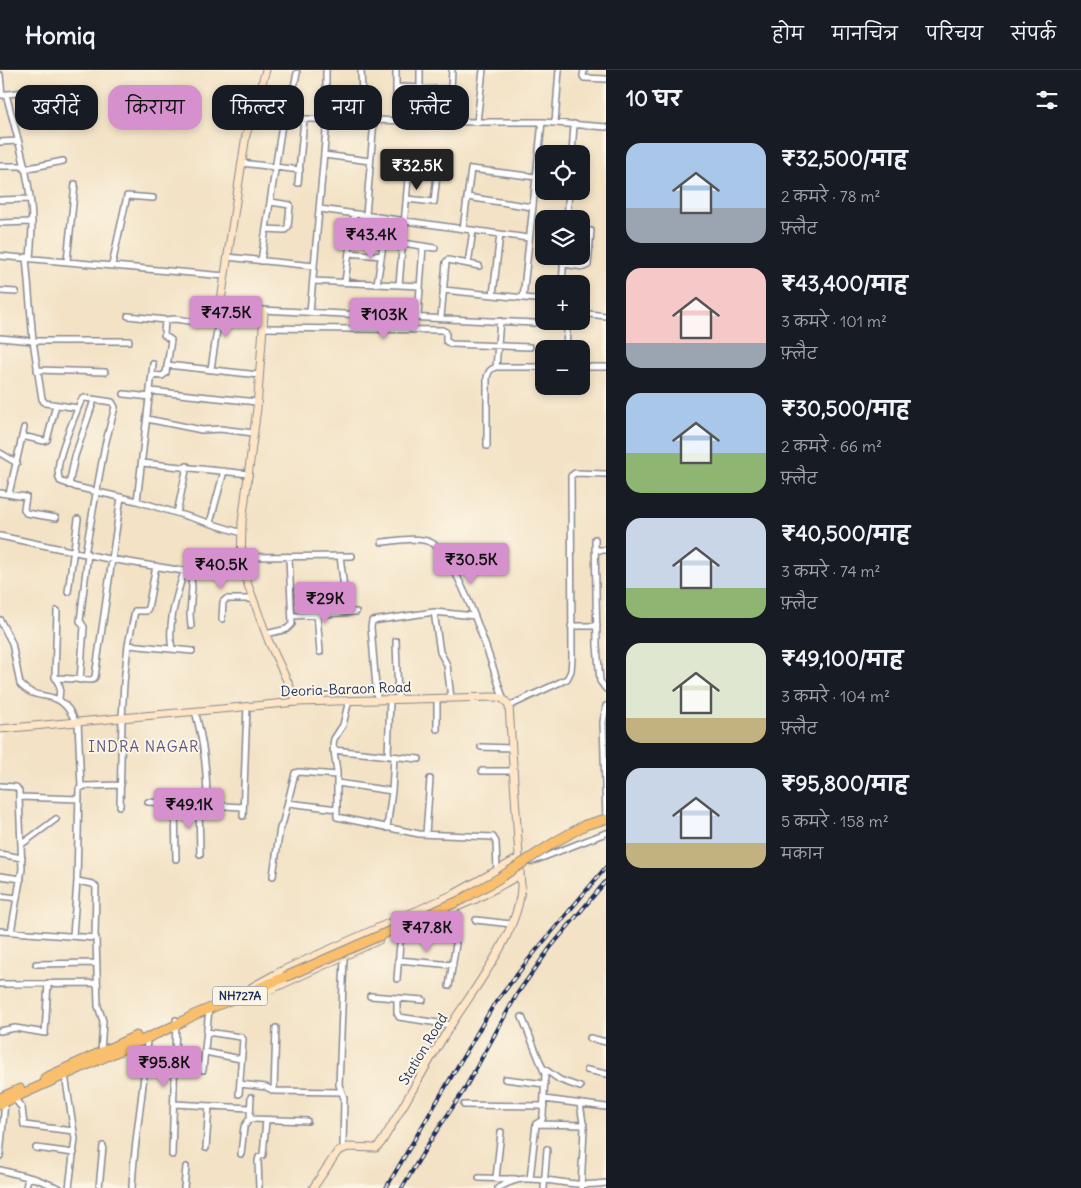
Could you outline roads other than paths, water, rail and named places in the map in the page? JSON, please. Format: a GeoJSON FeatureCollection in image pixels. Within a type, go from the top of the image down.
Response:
{"type":"FeatureCollection","features":[{"type":"Feature","properties":{"kind":"highway","name":"NH727A"},"geometry":{"type":"LineString","coordinates":[[5,1101],[101,1052],[285,977],[459,900],[498,879],[554,842],[606,817]]}},
{"type":"Feature","properties":{"kind":"highway","name":"NH727A"},"geometry":{"type":"LineString","coordinates":[[5,1101],[148,1038],[176,1022]]}},
{"type":"Feature","properties":{"kind":"street"},"geometry":{"type":"LineString","coordinates":[[262,85],[266,70]]}},
{"type":"Feature","properties":{"kind":"street"},"geometry":{"type":"LineString","coordinates":[[326,70],[326,85]]}},
{"type":"Feature","properties":{"kind":"street"},"geometry":{"type":"LineString","coordinates":[[361,70],[362,85]]}},
{"type":"Feature","properties":{"kind":"street"},"geometry":{"type":"LineString","coordinates":[[396,70],[396,85]]}},
{"type":"Feature","properties":{"kind":"street"},"geometry":{"type":"LineString","coordinates":[[420,70],[420,85]]}},
{"type":"Feature","properties":{"kind":"street"},"geometry":{"type":"LineString","coordinates":[[451,85],[452,70]]}},
{"type":"Feature","properties":{"kind":"street"},"geometry":{"type":"LineString","coordinates":[[477,122],[482,70]]}},
{"type":"Feature","properties":{"kind":"street"},"geometry":{"type":"LineString","coordinates":[[555,123],[560,70]]}},
{"type":"Feature","properties":{"kind":"street"},"geometry":{"type":"LineString","coordinates":[[584,70],[584,78],[606,79]]}},
{"type":"Feature","properties":{"kind":"street"},"geometry":{"type":"LineString","coordinates":[[294,85],[297,73]]}},
{"type":"Feature","properties":{"kind":"street"},"geometry":{"type":"LineString","coordinates":[[0,75],[3,95],[18,141],[29,198],[32,222],[28,258],[33,341],[42,401],[78,408]]}},
{"type":"Feature","properties":{"kind":"street"},"geometry":{"type":"LineString","coordinates":[[304,119],[314,119]]}},
{"type":"Feature","properties":{"kind":"street"},"geometry":{"type":"LineString","coordinates":[[469,122],[542,122],[606,127]]}},
{"type":"Feature","properties":{"kind":"street"},"geometry":{"type":"LineString","coordinates":[[539,145],[542,122]]}},
{"type":"Feature","properties":{"kind":"street"},"geometry":{"type":"LineString","coordinates":[[573,145],[574,124]]}},
{"type":"Feature","properties":{"kind":"street"},"geometry":{"type":"LineString","coordinates":[[211,369],[248,130]]}},
{"type":"Feature","properties":{"kind":"street"},"geometry":{"type":"LineString","coordinates":[[261,261],[283,130]]}},
{"type":"Feature","properties":{"kind":"street"},"geometry":{"type":"LineString","coordinates":[[298,183],[303,130]]}},
{"type":"Feature","properties":{"kind":"street"},"geometry":{"type":"LineString","coordinates":[[310,312],[326,130]]}},
{"type":"Feature","properties":{"kind":"street"},"geometry":{"type":"LineString","coordinates":[[366,216],[373,130]]}},
{"type":"Feature","properties":{"kind":"street"},"geometry":{"type":"LineString","coordinates":[[0,142],[18,141]]}},
{"type":"Feature","properties":{"kind":"street"},"geometry":{"type":"LineString","coordinates":[[324,155],[370,160]]}},
{"type":"Feature","properties":{"kind":"street"},"geometry":{"type":"LineString","coordinates":[[0,166],[24,167],[63,161]]}},
{"type":"Feature","properties":{"kind":"street"},"geometry":{"type":"LineString","coordinates":[[242,163],[300,170]]}},
{"type":"Feature","properties":{"kind":"street"},"geometry":{"type":"LineString","coordinates":[[399,285],[409,166],[413,164],[434,164],[438,166],[434,202],[407,199]]}},
{"type":"Feature","properties":{"kind":"street"},"geometry":{"type":"LineString","coordinates":[[463,229],[472,168],[535,176]]}},
{"type":"Feature","properties":{"kind":"street"},"geometry":{"type":"LineString","coordinates":[[67,261],[76,184]]}},
{"type":"Feature","properties":{"kind":"street"},"geometry":{"type":"LineString","coordinates":[[523,298],[535,184]]}},
{"type":"Feature","properties":{"kind":"street"},"geometry":{"type":"LineString","coordinates":[[112,265],[127,196],[152,198]]}},
{"type":"Feature","properties":{"kind":"street"},"geometry":{"type":"LineString","coordinates":[[467,197],[532,206]]}},
{"type":"Feature","properties":{"kind":"street"},"geometry":{"type":"LineString","coordinates":[[0,200],[29,198]]}},
{"type":"Feature","properties":{"kind":"street"},"geometry":{"type":"LineString","coordinates":[[266,228],[285,230],[288,227],[290,205],[270,202]]}},
{"type":"Feature","properties":{"kind":"street"},"geometry":{"type":"LineString","coordinates":[[320,209],[528,238]]}},
{"type":"Feature","properties":{"kind":"street"},"geometry":{"type":"LineString","coordinates":[[346,282],[354,214]]}},
{"type":"Feature","properties":{"kind":"street"},"geometry":{"type":"LineString","coordinates":[[0,223],[32,222]]}},
{"type":"Feature","properties":{"kind":"street"},"geometry":{"type":"LineString","coordinates":[[468,264],[473,230]]}},
{"type":"Feature","properties":{"kind":"street"},"geometry":{"type":"LineString","coordinates":[[590,242],[591,231]]}},
{"type":"Feature","properties":{"kind":"street"},"geometry":{"type":"LineString","coordinates":[[493,295],[500,234]]}},
{"type":"Feature","properties":{"kind":"street"},"geometry":{"type":"LineString","coordinates":[[351,235],[393,240]]}},
{"type":"Feature","properties":{"kind":"street"},"geometry":{"type":"LineString","coordinates":[[377,284],[384,239]]}},
{"type":"Feature","properties":{"kind":"street"},"geometry":{"type":"LineString","coordinates":[[403,243],[435,248]]}},
{"type":"Feature","properties":{"kind":"street"},"geometry":{"type":"LineString","coordinates":[[418,316],[423,246]]}},
{"type":"Feature","properties":{"kind":"street"},"geometry":{"type":"LineString","coordinates":[[349,253],[381,256]]}},
{"type":"Feature","properties":{"kind":"street"},"geometry":{"type":"LineString","coordinates":[[0,256],[225,276]]}},
{"type":"Feature","properties":{"kind":"street"},"geometry":{"type":"LineString","coordinates":[[228,257],[314,266]]}},
{"type":"Feature","properties":{"kind":"street"},"geometry":{"type":"LineString","coordinates":[[441,317],[442,290],[447,260],[479,266]]}},
{"type":"Feature","properties":{"kind":"street"},"geometry":{"type":"LineString","coordinates":[[571,265],[584,267],[588,265]]}},
{"type":"Feature","properties":{"kind":"street"},"geometry":{"type":"LineString","coordinates":[[313,281],[420,286]]}},
{"type":"Feature","properties":{"kind":"street"},"geometry":{"type":"LineString","coordinates":[[442,290],[535,299]]}},
{"type":"Feature","properties":{"kind":"street"},"geometry":{"type":"LineString","coordinates":[[0,291],[16,292]]}},
{"type":"Feature","properties":{"kind":"street"},"geometry":{"type":"LineString","coordinates":[[222,304],[226,307],[261,310],[441,317],[534,323]]}},
{"type":"Feature","properties":{"kind":"street"},"geometry":{"type":"LineString","coordinates":[[261,310],[264,314],[263,328],[254,433],[242,534],[241,566],[266,634],[297,702]]}},
{"type":"Feature","properties":{"kind":"street"},"geometry":{"type":"LineString","coordinates":[[590,314],[606,316]]}},
{"type":"Feature","properties":{"kind":"street"},"geometry":{"type":"LineString","coordinates":[[128,316],[165,320],[175,319],[218,325]]}},
{"type":"Feature","properties":{"kind":"street"},"geometry":{"type":"LineString","coordinates":[[152,375],[165,375],[171,340],[164,335],[165,320]]}},
{"type":"Feature","properties":{"kind":"street"},"geometry":{"type":"LineString","coordinates":[[496,367],[500,321]]}},
{"type":"Feature","properties":{"kind":"street"},"geometry":{"type":"LineString","coordinates":[[263,328],[442,330],[446,332],[448,343],[530,347]]}},
{"type":"Feature","properties":{"kind":"street"},"geometry":{"type":"LineString","coordinates":[[566,340],[567,331]]}},
{"type":"Feature","properties":{"kind":"street"},"geometry":{"type":"LineString","coordinates":[[0,338],[33,341],[129,341]]}},
{"type":"Feature","properties":{"kind":"street"},"geometry":{"type":"LineString","coordinates":[[137,502],[154,364]]}},
{"type":"Feature","properties":{"kind":"street"},"geometry":{"type":"LineString","coordinates":[[167,366],[259,374]]}},
{"type":"Feature","properties":{"kind":"street"},"geometry":{"type":"LineString","coordinates":[[590,367],[606,366]]}},
{"type":"Feature","properties":{"kind":"street"},"geometry":{"type":"LineString","coordinates":[[487,446],[487,377],[491,368],[535,367]]}},
{"type":"Feature","properties":{"kind":"street"},"geometry":{"type":"LineString","coordinates":[[37,370],[105,372]]}},
{"type":"Feature","properties":{"kind":"street"},"geometry":{"type":"LineString","coordinates":[[124,394],[150,394],[257,402]]}},
{"type":"Feature","properties":{"kind":"street"},"geometry":{"type":"LineString","coordinates":[[80,680],[84,628],[80,621],[87,554],[96,492],[115,407],[112,402],[83,399],[65,443],[57,472],[60,481],[69,485],[96,492],[121,497],[242,534]]}},
{"type":"Feature","properties":{"kind":"street"},"geometry":{"type":"LineString","coordinates":[[69,485],[78,447],[94,400]]}},
{"type":"Feature","properties":{"kind":"street"},"geometry":{"type":"LineString","coordinates":[[22,436],[47,440],[56,405]]}},
{"type":"Feature","properties":{"kind":"street"},"geometry":{"type":"LineString","coordinates":[[147,418],[202,430],[220,429],[254,433]]}},
{"type":"Feature","properties":{"kind":"street"},"geometry":{"type":"LineString","coordinates":[[9,494],[24,428]]}},
{"type":"Feature","properties":{"kind":"street"},"geometry":{"type":"LineString","coordinates":[[0,453],[17,462]]}},
{"type":"Feature","properties":{"kind":"street"},"geometry":{"type":"LineString","coordinates":[[142,462],[248,474]]}},
{"type":"Feature","properties":{"kind":"street"},"geometry":{"type":"LineString","coordinates":[[177,514],[187,466]]}},
{"type":"Feature","properties":{"kind":"street"},"geometry":{"type":"LineString","coordinates":[[210,524],[224,471]]}},
{"type":"Feature","properties":{"kind":"street"},"geometry":{"type":"LineString","coordinates":[[509,706],[567,679],[572,671],[571,476],[575,473],[606,474]]}},
{"type":"Feature","properties":{"kind":"street"},"geometry":{"type":"LineString","coordinates":[[0,493],[26,497],[24,509],[26,513],[56,518]]}},
{"type":"Feature","properties":{"kind":"street"},"geometry":{"type":"LineString","coordinates":[[56,678],[92,680],[95,677],[121,497]]}},
{"type":"Feature","properties":{"kind":"street"},"geometry":{"type":"LineString","coordinates":[[68,592],[72,551],[78,518]]}},
{"type":"Feature","properties":{"kind":"street"},"geometry":{"type":"LineString","coordinates":[[0,536],[112,559],[184,571],[190,570],[197,562],[241,566]]}},
{"type":"Feature","properties":{"kind":"street"},"geometry":{"type":"LineString","coordinates":[[595,539],[600,681],[606,689]]}},
{"type":"Feature","properties":{"kind":"street"},"geometry":{"type":"LineString","coordinates":[[382,542],[423,540],[434,544],[446,557],[475,616],[504,698],[509,706],[520,872]]}},
{"type":"Feature","properties":{"kind":"street"},"geometry":{"type":"LineString","coordinates":[[595,550],[606,550]]}},
{"type":"Feature","properties":{"kind":"street"},"geometry":{"type":"LineString","coordinates":[[340,556],[347,612]]}},
{"type":"Feature","properties":{"kind":"street"},"geometry":{"type":"LineString","coordinates":[[241,557],[352,556]]}},
{"type":"Feature","properties":{"kind":"street"},"geometry":{"type":"LineString","coordinates":[[266,634],[290,628],[292,624],[289,558]]}},
{"type":"Feature","properties":{"kind":"street"},"geometry":{"type":"LineString","coordinates":[[120,806],[122,718],[128,645],[136,611],[146,611],[148,608],[156,566]]}},
{"type":"Feature","properties":{"kind":"street"},"geometry":{"type":"LineString","coordinates":[[190,570],[192,586],[191,626]]}},
{"type":"Feature","properties":{"kind":"street"},"geometry":{"type":"LineString","coordinates":[[172,649],[170,638],[171,621],[184,571]]}},
{"type":"Feature","properties":{"kind":"street"},"geometry":{"type":"LineString","coordinates":[[222,619],[223,602],[226,599],[252,599]]}},
{"type":"Feature","properties":{"kind":"street"},"geometry":{"type":"LineString","coordinates":[[57,611],[56,678],[60,687],[59,700]]}},
{"type":"Feature","properties":{"kind":"street"},"geometry":{"type":"LineString","coordinates":[[293,616],[356,612]]}},
{"type":"Feature","properties":{"kind":"street"},"geometry":{"type":"LineString","coordinates":[[377,699],[372,620],[434,612],[475,616]]}},
{"type":"Feature","properties":{"kind":"street"},"geometry":{"type":"LineString","coordinates":[[434,612],[440,652],[447,664],[451,698]]}},
{"type":"Feature","properties":{"kind":"street"},"geometry":{"type":"LineString","coordinates":[[317,614],[320,652]]}},
{"type":"Feature","properties":{"kind":"street"},"geometry":{"type":"LineString","coordinates":[[0,620],[12,643],[20,684],[28,691],[59,700],[67,706],[77,722],[81,787],[79,789],[77,881],[73,936]]}},
{"type":"Feature","properties":{"kind":"street"},"geometry":{"type":"LineString","coordinates":[[572,626],[597,626]]}},
{"type":"Feature","properties":{"kind":"street"},"geometry":{"type":"LineString","coordinates":[[396,641],[398,699]]}},
{"type":"Feature","properties":{"kind":"street"},"geometry":{"type":"LineString","coordinates":[[128,645],[192,651]]}},
{"type":"Feature","properties":{"kind":"street"},"geometry":{"type":"LineString","coordinates":[[437,698],[437,729]]}},
{"type":"Feature","properties":{"kind":"street","name":"Deoria-Baraon Road"},"geometry":{"type":"LineString","coordinates":[[0,729],[297,702],[504,698]]}},
{"type":"Feature","properties":{"kind":"street"},"geometry":{"type":"LineString","coordinates":[[387,828],[392,791],[390,699]]}},
{"type":"Feature","properties":{"kind":"street"},"geometry":{"type":"LineString","coordinates":[[349,700],[343,725],[334,739],[333,750],[337,775],[336,809],[338,818],[426,834],[493,837],[496,842],[497,871]]}},
{"type":"Feature","properties":{"kind":"street"},"geometry":{"type":"LineString","coordinates":[[243,816],[247,706]]}},
{"type":"Feature","properties":{"kind":"street"},"geometry":{"type":"LineString","coordinates":[[606,706],[603,722],[606,817]]}},
{"type":"Feature","properties":{"kind":"street"},"geometry":{"type":"LineString","coordinates":[[195,711],[204,749],[207,775],[207,805]]}},
{"type":"Feature","properties":{"kind":"street"},"geometry":{"type":"LineString","coordinates":[[481,747],[512,748]]}},
{"type":"Feature","properties":{"kind":"street"},"geometry":{"type":"LineString","coordinates":[[333,750],[419,759]]}},
{"type":"Feature","properties":{"kind":"street"},"geometry":{"type":"LineString","coordinates":[[482,771],[513,771]]}},
{"type":"Feature","properties":{"kind":"street"},"geometry":{"type":"LineString","coordinates":[[273,876],[280,828],[294,776],[298,772],[337,775]]}},
{"type":"Feature","properties":{"kind":"street"},"geometry":{"type":"LineString","coordinates":[[426,834],[430,779]]}},
{"type":"Feature","properties":{"kind":"street"},"geometry":{"type":"LineString","coordinates":[[337,783],[392,791]]}},
{"type":"Feature","properties":{"kind":"street"},"geometry":{"type":"LineString","coordinates":[[81,787],[121,785]]}},
{"type":"Feature","properties":{"kind":"street"},"geometry":{"type":"LineString","coordinates":[[0,786],[16,787],[19,791],[22,844],[21,879],[10,932]]}},
{"type":"Feature","properties":{"kind":"street"},"geometry":{"type":"LineString","coordinates":[[19,797],[79,799]]}},
{"type":"Feature","properties":{"kind":"street"},"geometry":{"type":"LineString","coordinates":[[148,802],[243,807]]}},
{"type":"Feature","properties":{"kind":"street"},"geometry":{"type":"LineString","coordinates":[[288,802],[336,809]]}},
{"type":"Feature","properties":{"kind":"street"},"geometry":{"type":"LineString","coordinates":[[175,803],[176,859]]}},
{"type":"Feature","properties":{"kind":"street"},"geometry":{"type":"LineString","coordinates":[[199,804],[200,854]]}},
{"type":"Feature","properties":{"kind":"street"},"geometry":{"type":"LineString","coordinates":[[22,844],[56,819]]}},
{"type":"Feature","properties":{"kind":"street"},"geometry":{"type":"LineString","coordinates":[[244,994],[272,989],[476,899],[544,856],[606,832]]}},
{"type":"Feature","properties":{"kind":"street"},"geometry":{"type":"LineString","coordinates":[[0,854],[22,858]]}},
{"type":"Feature","properties":{"kind":"street"},"geometry":{"type":"LineString","coordinates":[[244,994],[283,970],[454,894],[519,858]]}},
{"type":"Feature","properties":{"kind":"street","name":"Station Road"},"geometry":{"type":"LineString","coordinates":[[343,1148],[373,1148],[379,1146],[451,1025],[487,971],[519,906],[520,872]]}},
{"type":"Feature","properties":{"kind":"street"},"geometry":{"type":"LineString","coordinates":[[0,876],[21,879]]}},
{"type":"Feature","properties":{"kind":"street"},"geometry":{"type":"LineString","coordinates":[[77,881],[93,884],[96,887],[95,938],[97,939],[98,1010],[104,1021],[101,1052]]}},
{"type":"Feature","properties":{"kind":"street"},"geometry":{"type":"LineString","coordinates":[[0,896],[17,898]]}},
{"type":"Feature","properties":{"kind":"street"},"geometry":{"type":"LineString","coordinates":[[476,920],[511,924]]}},
{"type":"Feature","properties":{"kind":"street"},"geometry":{"type":"LineString","coordinates":[[397,979],[401,931]]}},
{"type":"Feature","properties":{"kind":"street"},"geometry":{"type":"LineString","coordinates":[[0,932],[95,938]]}},
{"type":"Feature","properties":{"kind":"street"},"geometry":{"type":"LineString","coordinates":[[449,986],[456,944]]}},
{"type":"Feature","properties":{"kind":"street"},"geometry":{"type":"LineString","coordinates":[[313,1188],[328,1164],[338,1151],[343,1148],[344,1098],[339,1086],[344,958]]}},
{"type":"Feature","properties":{"kind":"street"},"geometry":{"type":"LineString","coordinates":[[398,960],[453,965]]}},
{"type":"Feature","properties":{"kind":"street"},"geometry":{"type":"LineString","coordinates":[[36,964],[97,963]]}},
{"type":"Feature","properties":{"kind":"street"},"geometry":{"type":"LineString","coordinates":[[0,1031],[15,1028],[45,1033],[48,983]]}},
{"type":"Feature","properties":{"kind":"street"},"geometry":{"type":"LineString","coordinates":[[0,984],[97,983]]}},
{"type":"Feature","properties":{"kind":"street"},"geometry":{"type":"LineString","coordinates":[[370,996],[423,1000]]}},
{"type":"Feature","properties":{"kind":"street"},"geometry":{"type":"LineString","coordinates":[[397,998],[397,1013],[399,1017],[451,1025]]}},
{"type":"Feature","properties":{"kind":"street"},"geometry":{"type":"LineString","coordinates":[[203,1070],[209,1009]]}},
{"type":"Feature","properties":{"kind":"street"},"geometry":{"type":"LineString","coordinates":[[522,1017],[545,1074],[543,1118],[536,1124],[527,1179]]}},
{"type":"Feature","properties":{"kind":"street"},"geometry":{"type":"LineString","coordinates":[[172,1154],[176,1022]]}},
{"type":"Feature","properties":{"kind":"street"},"geometry":{"type":"LineString","coordinates":[[274,1090],[276,1028]]}},
{"type":"Feature","properties":{"kind":"street"},"geometry":{"type":"LineString","coordinates":[[207,1032],[241,1037],[243,1040],[239,1094]]}},
{"type":"Feature","properties":{"kind":"street"},"geometry":{"type":"LineString","coordinates":[[132,1188],[132,1170],[142,1107],[148,1038]]}},
{"type":"Feature","properties":{"kind":"street"},"geometry":{"type":"LineString","coordinates":[[590,1038],[606,1042]]}},
{"type":"Feature","properties":{"kind":"street"},"geometry":{"type":"LineString","coordinates":[[205,1052],[241,1059]]}},
{"type":"Feature","properties":{"kind":"street"},"geometry":{"type":"LineString","coordinates":[[543,1067],[560,1080],[580,1087]]}},
{"type":"Feature","properties":{"kind":"street"},"geometry":{"type":"LineString","coordinates":[[587,1070],[606,1074]]}},
{"type":"Feature","properties":{"kind":"street"},"geometry":{"type":"LineString","coordinates":[[65,1075],[74,1131],[74,1153],[69,1188]]}},
{"type":"Feature","properties":{"kind":"street"},"geometry":{"type":"LineString","coordinates":[[505,1079],[545,1084]]}},
{"type":"Feature","properties":{"kind":"street"},"geometry":{"type":"LineString","coordinates":[[240,1084],[266,1087],[274,1090],[341,1092]]}},
{"type":"Feature","properties":{"kind":"street"},"geometry":{"type":"LineString","coordinates":[[240,1154],[244,1127],[250,1118],[251,1097]]}},
{"type":"Feature","properties":{"kind":"street"},"geometry":{"type":"LineString","coordinates":[[544,1099],[606,1107]]}},
{"type":"Feature","properties":{"kind":"street"},"geometry":{"type":"LineString","coordinates":[[0,1156],[5,1101],[22,1108],[24,1125],[74,1131]]}},
{"type":"Feature","properties":{"kind":"street"},"geometry":{"type":"LineString","coordinates":[[174,1104],[250,1108]]}},
{"type":"Feature","properties":{"kind":"street"},"geometry":{"type":"LineString","coordinates":[[580,1104],[584,1125],[581,1188]]}},
{"type":"Feature","properties":{"kind":"street"},"geometry":{"type":"LineString","coordinates":[[464,1105],[544,1106]]}},
{"type":"Feature","properties":{"kind":"street"},"geometry":{"type":"LineString","coordinates":[[206,1148],[209,1106]]}},
{"type":"Feature","properties":{"kind":"street"},"geometry":{"type":"LineString","coordinates":[[250,1118],[307,1121]]}},
{"type":"Feature","properties":{"kind":"street"},"geometry":{"type":"LineString","coordinates":[[259,1188],[258,1161],[264,1153],[266,1120]]}},
{"type":"Feature","properties":{"kind":"street"},"geometry":{"type":"LineString","coordinates":[[536,1124],[584,1125]]}},
{"type":"Feature","properties":{"kind":"street"},"geometry":{"type":"LineString","coordinates":[[496,1178],[501,1132]]}},
{"type":"Feature","properties":{"kind":"street"},"geometry":{"type":"LineString","coordinates":[[99,1188],[103,1146]]}},
{"type":"Feature","properties":{"kind":"street"},"geometry":{"type":"LineString","coordinates":[[36,1148],[74,1153]]}},
{"type":"Feature","properties":{"kind":"street"},"geometry":{"type":"LineString","coordinates":[[544,1188],[546,1149]]}},
{"type":"Feature","properties":{"kind":"street"},"geometry":{"type":"LineString","coordinates":[[184,1188],[186,1167]]}},
{"type":"Feature","properties":{"kind":"street"},"geometry":{"type":"LineString","coordinates":[[0,1170],[59,1188]]}},
{"type":"Feature","properties":{"kind":"street"},"geometry":{"type":"LineString","coordinates":[[26,1188],[28,1177]]}},
{"type":"Feature","properties":{"kind":"street"},"geometry":{"type":"LineString","coordinates":[[479,1178],[527,1179],[581,1188],[594,1187],[606,1182]]}},
{"type":"Feature","properties":{"kind":"street"},"geometry":{"type":"LineString","coordinates":[[498,1188],[511,1181],[527,1179]]}},
{"type":"Feature","properties":{"kind":"railway"},"geometry":{"type":"LineString","coordinates":[[386,1188],[493,1006],[529,959],[606,867]]}},
{"type":"Feature","properties":{"kind":"railway"},"geometry":{"type":"LineString","coordinates":[[402,1188],[463,1092],[517,994],[550,948],[606,881]]}},
{"type":"Feature","properties":{"kind":"district","name":"INDRA NAGAR"},"geometry":{"type":"Point","coordinates":[144,747]}}]}
